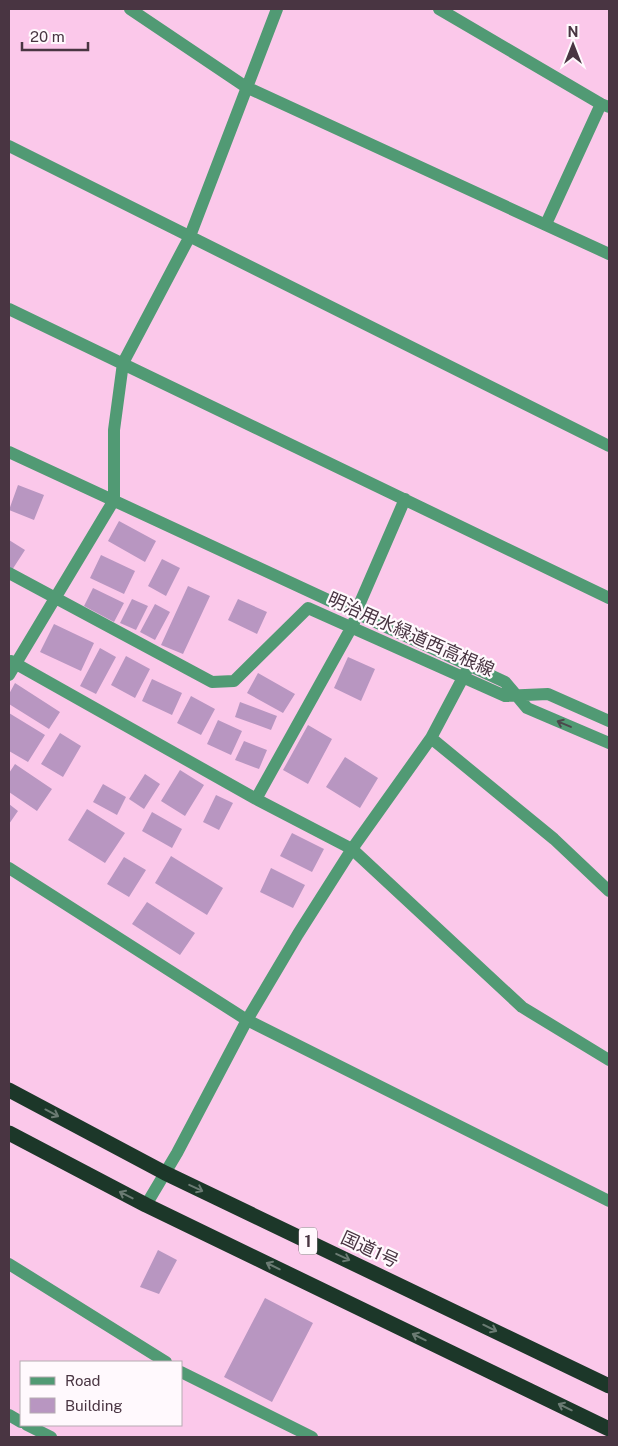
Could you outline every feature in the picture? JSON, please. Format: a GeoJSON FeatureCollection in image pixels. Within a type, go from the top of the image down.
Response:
{"type":"FeatureCollection","features":[{"type":"Feature","properties":{"kind":"highway","name":"国道1号"},"geometry":{"type":"LineString","coordinates":[[9,1090],[165,1173],[609,1386]]}},
{"type":"Feature","properties":{"kind":"highway","name":"1"},"geometry":{"type":"LineString","coordinates":[[9,1134],[146,1205],[609,1429]]}},
{"type":"Feature","properties":{"kind":"street"},"geometry":{"type":"LineString","coordinates":[[130,9],[246,87],[609,254]]}},
{"type":"Feature","properties":{"kind":"street"},"geometry":{"type":"LineString","coordinates":[[9,676],[13,662],[56,598],[114,500],[114,430],[122,364],[190,236],[277,9]]}},
{"type":"Feature","properties":{"kind":"street"},"geometry":{"type":"LineString","coordinates":[[439,9],[605,105],[546,224]]}},
{"type":"Feature","properties":{"kind":"street"},"geometry":{"type":"LineString","coordinates":[[9,146],[609,446]]}},
{"type":"Feature","properties":{"kind":"street"},"geometry":{"type":"LineString","coordinates":[[9,309],[609,598]]}},
{"type":"Feature","properties":{"kind":"street"},"geometry":{"type":"LineString","coordinates":[[9,452],[356,612],[466,671],[431,738],[352,849],[298,934],[248,1020],[146,1205]]}},
{"type":"Feature","properties":{"kind":"street"},"geometry":{"type":"LineString","coordinates":[[256,798],[352,627],[356,612],[405,499]]}},
{"type":"Feature","properties":{"kind":"street","name":"明治用水緑道西高根線"},"geometry":{"type":"LineString","coordinates":[[9,574],[212,682],[234,681],[308,608],[466,671],[505,696],[548,694],[609,721]]}},
{"type":"Feature","properties":{"kind":"street"},"geometry":{"type":"LineString","coordinates":[[13,662],[256,798],[352,849],[522,1007],[609,1060]]}},
{"type":"Feature","properties":{"kind":"street"},"geometry":{"type":"LineString","coordinates":[[517,696],[527,708],[609,743]]}},
{"type":"Feature","properties":{"kind":"street"},"geometry":{"type":"LineString","coordinates":[[431,738],[554,839],[609,892]]}},
{"type":"Feature","properties":{"kind":"street"},"geometry":{"type":"LineString","coordinates":[[9,868],[248,1020],[609,1201]]}},
{"type":"Feature","properties":{"kind":"street"},"geometry":{"type":"LineString","coordinates":[[9,1264],[164,1361]]}},
{"type":"Feature","properties":{"kind":"street"},"geometry":{"type":"LineString","coordinates":[[182,1372],[312,1437]]}},
{"type":"Feature","properties":{"kind":"street"},"geometry":{"type":"LineString","coordinates":[[30,1426],[51,1437]]}},
{"type":"Feature","properties":{"kind":"building"},"geometry":{"type":"Polygon","coordinates":[[[18,485],[44,495],[34,520],[9,510],[18,485]]]}},
{"type":"Feature","properties":{"kind":"building"},"geometry":{"type":"Polygon","coordinates":[[[119,521],[156,541],[145,562],[108,541],[119,521]]]}},
{"type":"Feature","properties":{"kind":"building"},"geometry":{"type":"Polygon","coordinates":[[[9,540],[25,550],[12,570],[9,567],[9,540]]]}},
{"type":"Feature","properties":{"kind":"building"},"geometry":{"type":"Polygon","coordinates":[[[101,555],[135,571],[124,594],[90,578],[101,555]]]}},
{"type":"Feature","properties":{"kind":"building"},"geometry":{"type":"Polygon","coordinates":[[[162,559],[180,568],[166,596],[148,586],[162,559]]]}},
{"type":"Feature","properties":{"kind":"building"},"geometry":{"type":"Polygon","coordinates":[[[188,586],[210,596],[183,654],[161,645],[188,586]]]}},
{"type":"Feature","properties":{"kind":"building"},"geometry":{"type":"Polygon","coordinates":[[[93,588],[124,603],[114,622],[84,606],[93,588]]]}},
{"type":"Feature","properties":{"kind":"building"},"geometry":{"type":"Polygon","coordinates":[[[132,599],[148,606],[136,630],[120,623],[132,599]]]}},
{"type":"Feature","properties":{"kind":"building"},"geometry":{"type":"Polygon","coordinates":[[[238,599],[267,612],[257,634],[228,620],[238,599]]]}},
{"type":"Feature","properties":{"kind":"building"},"geometry":{"type":"Polygon","coordinates":[[[155,604],[170,612],[155,640],[140,632],[155,604]]]}},
{"type":"Feature","properties":{"kind":"building"},"geometry":{"type":"Polygon","coordinates":[[[54,624],[94,643],[81,671],[40,652],[54,624]]]}},
{"type":"Feature","properties":{"kind":"building"},"geometry":{"type":"Polygon","coordinates":[[[100,648],[116,657],[96,694],[80,686],[100,648]]]}},
{"type":"Feature","properties":{"kind":"building"},"geometry":{"type":"Polygon","coordinates":[[[126,656],[150,669],[135,698],[111,685],[126,656]]]}},
{"type":"Feature","properties":{"kind":"building"},"geometry":{"type":"Polygon","coordinates":[[[348,657],[375,669],[361,701],[334,688],[348,657]]]}},
{"type":"Feature","properties":{"kind":"building"},"geometry":{"type":"Polygon","coordinates":[[[258,673],[295,694],[283,713],[247,693],[258,673]]]}},
{"type":"Feature","properties":{"kind":"building"},"geometry":{"type":"Polygon","coordinates":[[[152,679],[182,693],[172,715],[142,701],[152,679]]]}},
{"type":"Feature","properties":{"kind":"building"},"geometry":{"type":"Polygon","coordinates":[[[15,683],[60,712],[49,729],[9,704],[9,694],[15,683]]]}},
{"type":"Feature","properties":{"kind":"building"},"geometry":{"type":"Polygon","coordinates":[[[191,696],[215,709],[201,735],[177,723],[191,696]]]}},
{"type":"Feature","properties":{"kind":"building"},"geometry":{"type":"Polygon","coordinates":[[[240,702],[277,716],[271,730],[235,717],[240,702]]]}},
{"type":"Feature","properties":{"kind":"building"},"geometry":{"type":"Polygon","coordinates":[[[9,713],[45,735],[28,762],[9,751],[9,713]]]}},
{"type":"Feature","properties":{"kind":"building"},"geometry":{"type":"Polygon","coordinates":[[[218,720],[242,731],[231,755],[207,744],[218,720]]]}},
{"type":"Feature","properties":{"kind":"building"},"geometry":{"type":"Polygon","coordinates":[[[308,725],[332,739],[308,784],[283,770],[308,725]]]}},
{"type":"Feature","properties":{"kind":"building"},"geometry":{"type":"Polygon","coordinates":[[[60,733],[81,746],[63,777],[41,764],[60,733]]]}},
{"type":"Feature","properties":{"kind":"building"},"geometry":{"type":"Polygon","coordinates":[[[244,741],[267,750],[259,769],[235,760],[244,741]]]}},
{"type":"Feature","properties":{"kind":"building"},"geometry":{"type":"Polygon","coordinates":[[[345,757],[378,778],[360,808],[326,787],[345,757]]]}},
{"type":"Feature","properties":{"kind":"building"},"geometry":{"type":"Polygon","coordinates":[[[15,764],[52,789],[37,811],[9,792],[9,773],[15,764]]]}},
{"type":"Feature","properties":{"kind":"building"},"geometry":{"type":"Polygon","coordinates":[[[180,770],[204,785],[185,816],[161,801],[180,770]]]}},
{"type":"Feature","properties":{"kind":"building"},"geometry":{"type":"Polygon","coordinates":[[[145,774],[160,784],[144,809],[129,799],[145,774]]]}},
{"type":"Feature","properties":{"kind":"building"},"geometry":{"type":"Polygon","coordinates":[[[103,784],[126,797],[117,815],[93,802],[103,784]]]}},
{"type":"Feature","properties":{"kind":"building"},"geometry":{"type":"Polygon","coordinates":[[[216,795],[233,803],[219,830],[203,822],[216,795]]]}},
{"type":"Feature","properties":{"kind":"building"},"geometry":{"type":"Polygon","coordinates":[[[9,804],[18,811],[9,824],[9,804]]]}},
{"type":"Feature","properties":{"kind":"building"},"geometry":{"type":"Polygon","coordinates":[[[87,809],[125,833],[105,863],[68,840],[87,809]]]}},
{"type":"Feature","properties":{"kind":"building"},"geometry":{"type":"Polygon","coordinates":[[[152,812],[182,829],[172,848],[142,831],[152,812]]]}},
{"type":"Feature","properties":{"kind":"building"},"geometry":{"type":"Polygon","coordinates":[[[292,833],[324,849],[312,872],[280,856],[292,833]]]}},
{"type":"Feature","properties":{"kind":"building"},"geometry":{"type":"Polygon","coordinates":[[[171,856],[223,888],[207,915],[155,883],[171,856]]]}},
{"type":"Feature","properties":{"kind":"building"},"geometry":{"type":"Polygon","coordinates":[[[124,857],[146,870],[129,897],[107,884],[124,857]]]}},
{"type":"Feature","properties":{"kind":"building"},"geometry":{"type":"Polygon","coordinates":[[[271,868],[305,885],[293,908],[260,892],[271,868]]]}},
{"type":"Feature","properties":{"kind":"building"},"geometry":{"type":"Polygon","coordinates":[[[147,902],[195,933],[180,955],[132,924],[147,902]]]}},
{"type":"Feature","properties":{"kind":"building"},"geometry":{"type":"Polygon","coordinates":[[[158,1250],[177,1260],[159,1294],[140,1287],[158,1250]]]}},
{"type":"Feature","properties":{"kind":"building"},"geometry":{"type":"Polygon","coordinates":[[[265,1298],[313,1323],[272,1402],[224,1377],[265,1298]]]}}]}
